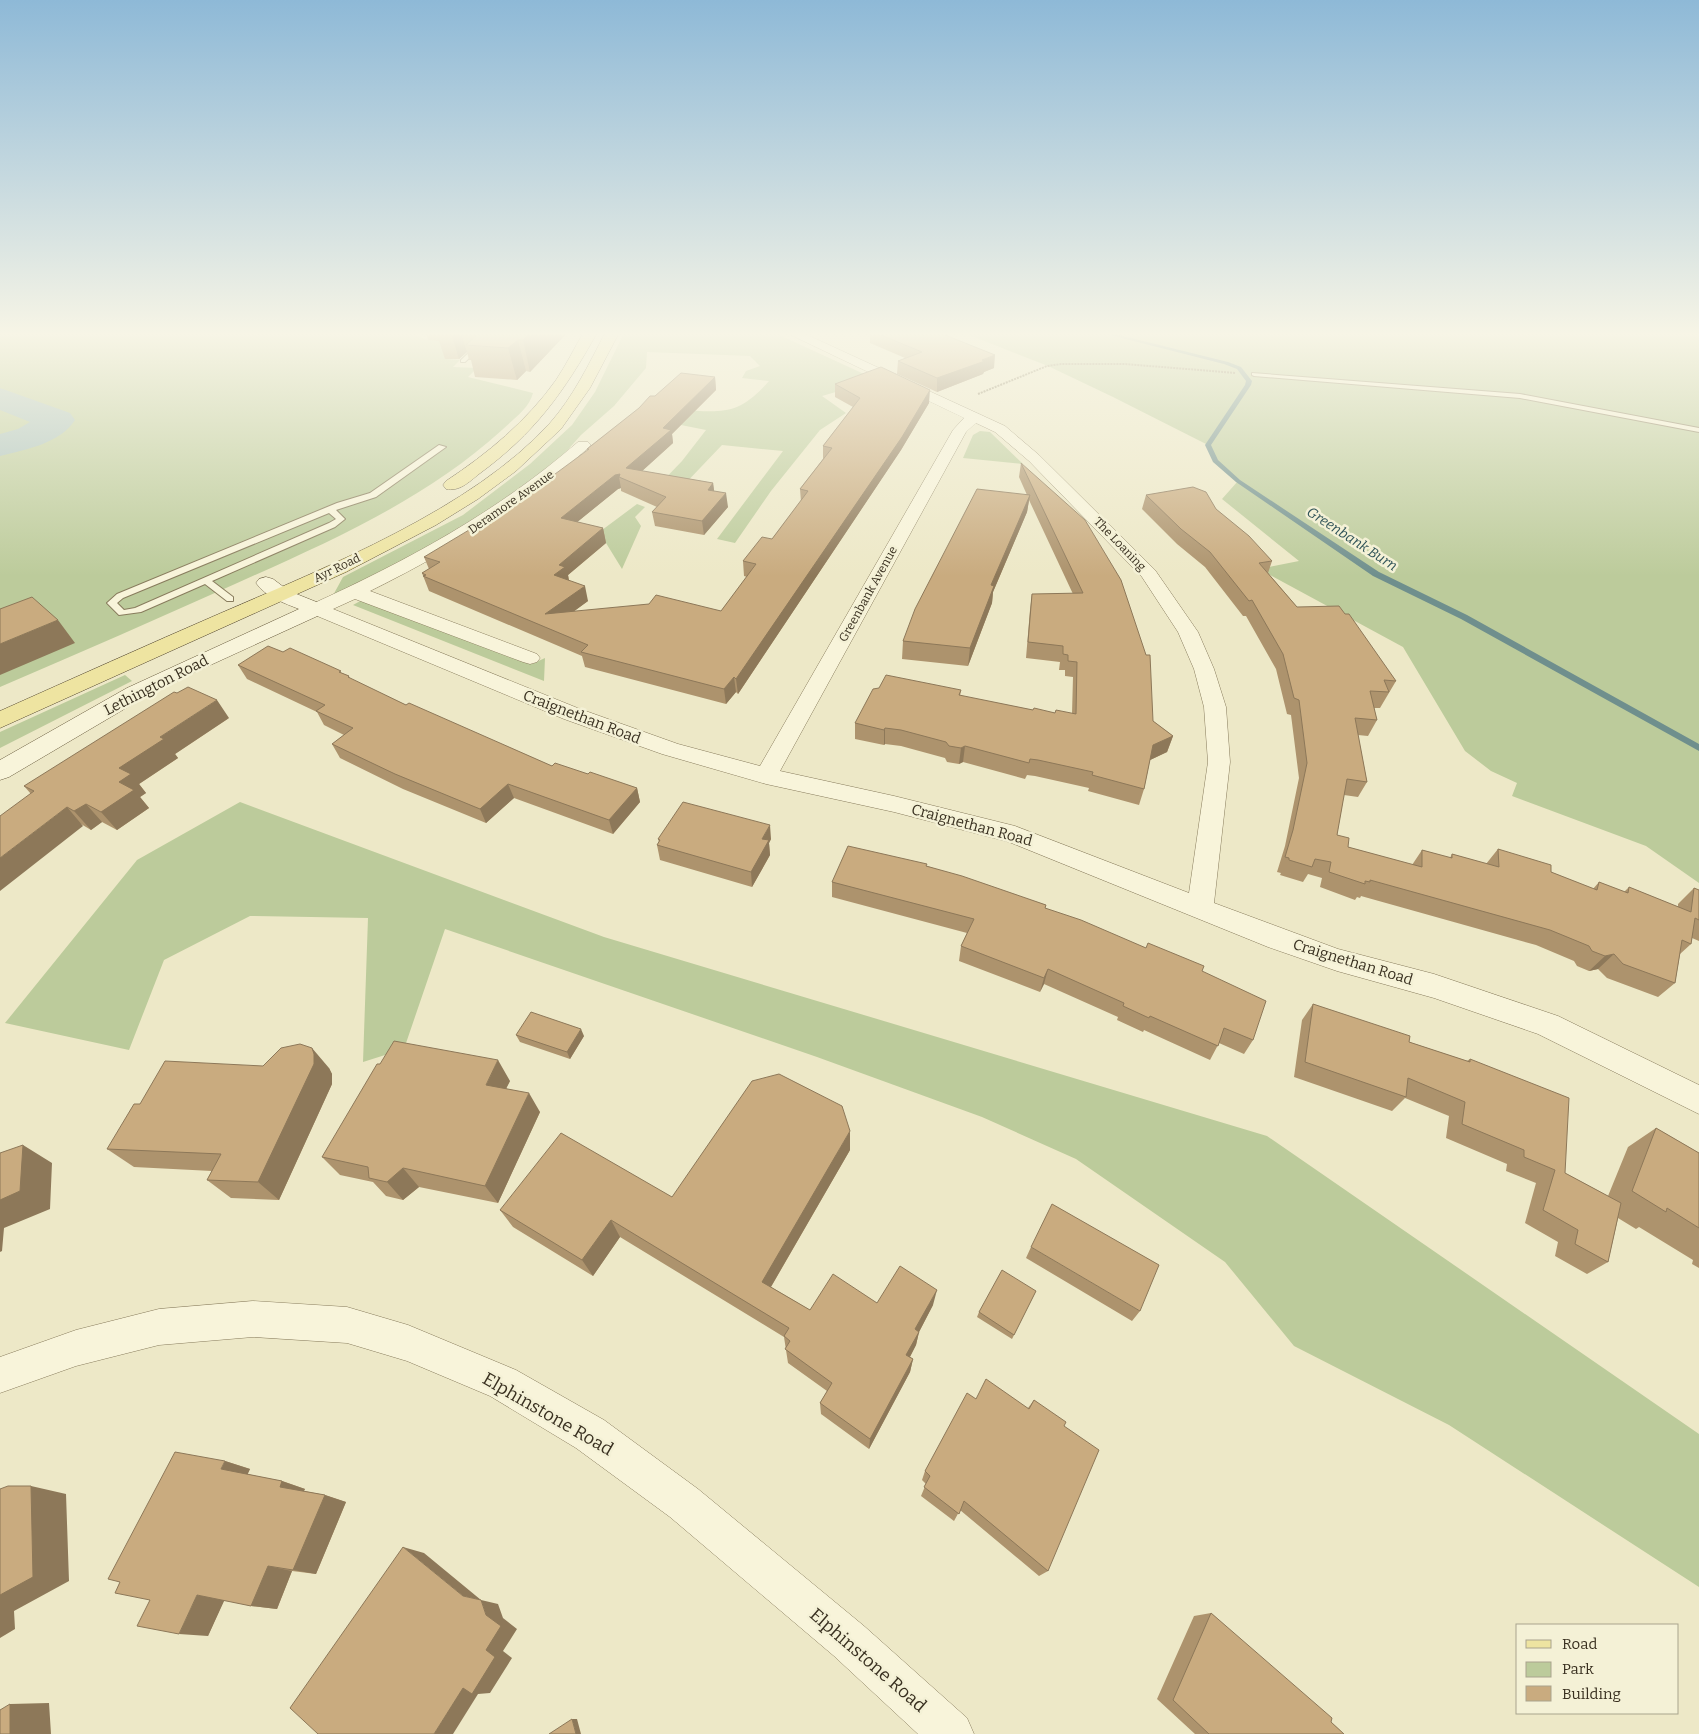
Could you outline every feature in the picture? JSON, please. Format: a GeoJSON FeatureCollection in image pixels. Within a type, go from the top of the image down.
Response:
{"type":"FeatureCollection","features":[{"type":"Feature","properties":{"kind":"main road"},"geometry":{"type":"LineString","coordinates":[[433,496],[482,463],[536,414]]}},
{"type":"Feature","properties":{"kind":"main road","name":"Ayr Road"},"geometry":{"type":"LineString","coordinates":[[0,720],[274,589],[416,528],[495,478],[545,437],[564,414]]}},
{"type":"Feature","properties":{"kind":"main road","name":"Ayr Road"},"geometry":{"type":"LineString","coordinates":[[0,701],[230,599],[274,589],[353,540]]}},
{"type":"Feature","properties":{"kind":"street","name":"The Loaning"},"geometry":{"type":"LineString","coordinates":[[970,414],[1016,441],[1121,544],[1149,574],[1191,640],[1204,670],[1214,707],[1219,762],[1200,909]]}},
{"type":"Feature","properties":{"kind":"street","name":"Greenbank Avenue"},"geometry":{"type":"LineString","coordinates":[[766,776],[960,430],[975,416]]}},
{"type":"Feature","properties":{"kind":"street","name":"Deramore Avenue"},"geometry":{"type":"LineString","coordinates":[[317,609],[447,545],[478,527],[531,489],[583,445]]}},
{"type":"Feature","properties":{"kind":"street","name":"Craignethan Road"},"geometry":{"type":"LineString","coordinates":[[274,589],[317,609],[607,728],[670,749],[766,776],[894,804],[1015,835],[1200,909],[1337,960],[1434,986],[1548,1025],[1699,1100]]}},
{"type":"Feature","properties":{"kind":"street"},"geometry":{"type":"LineString","coordinates":[[354,592],[530,658]]}},
{"type":"Feature","properties":{"kind":"street","name":"Lethington Road"},"geometry":{"type":"LineString","coordinates":[[0,771],[135,693],[317,609]]}},
{"type":"Feature","properties":{"kind":"street","name":"Elphinstone Road"},"geometry":{"type":"LineString","coordinates":[[0,1375],[76,1348],[159,1327],[252,1319],[347,1325],[408,1343],[502,1383],[590,1434],[684,1503],[849,1641],[951,1734]]}},
{"type":"Feature","properties":{"kind":"lane"},"geometry":{"type":"LineString","coordinates":[[1614,414],[1699,430]]}},
{"type":"Feature","properties":{"kind":"lane"},"geometry":{"type":"LineString","coordinates":[[330,509],[340,519],[332,525],[205,580],[130,612],[122,613],[112,603],[120,596],[330,509],[373,495],[442,447]]}},
{"type":"Feature","properties":{"kind":"lane"},"geometry":{"type":"LineString","coordinates":[[205,580],[230,599]]}},
{"type":"Feature","properties":{"kind":"green space"},"geometry":{"type":"Polygon","coordinates":[[[0,414],[519,414],[472,455],[441,478],[375,518],[270,568],[0,687],[0,414]]]}},
{"type":"Feature","properties":{"kind":"green space"},"geometry":{"type":"Polygon","coordinates":[[[580,414],[605,414],[581,435],[557,462],[514,495],[439,543],[331,599],[343,577],[463,515],[530,464],[572,425],[580,414]]]}},
{"type":"Feature","properties":{"kind":"green space"},"geometry":{"type":"Polygon","coordinates":[[[677,414],[845,414],[820,430],[771,491],[735,543],[717,539],[783,451],[722,445],[680,489],[658,486],[682,461],[706,430],[671,423],[677,414]]]}},
{"type":"Feature","properties":{"kind":"green space"},"geometry":{"type":"Polygon","coordinates":[[[1146,414],[1699,414],[1699,883],[1646,846],[1512,796],[1517,783],[1491,771],[1465,751],[1403,647],[1259,569],[1299,561],[1222,499],[1238,481],[1215,461],[1208,445],[1146,414]]]}},
{"type":"Feature","properties":{"kind":"green space"},"geometry":{"type":"Polygon","coordinates":[[[980,431],[990,432],[1023,464],[963,458],[973,435],[980,431]]]}},
{"type":"Feature","properties":{"kind":"green space"},"geometry":{"type":"Polygon","coordinates":[[[637,504],[645,507],[635,517],[641,526],[622,569],[606,543],[590,539],[637,504]]]}},
{"type":"Feature","properties":{"kind":"green space"},"geometry":{"type":"Polygon","coordinates":[[[362,600],[532,664],[545,658],[544,681],[353,605],[362,600]]]}},
{"type":"Feature","properties":{"kind":"green space"},"geometry":{"type":"Polygon","coordinates":[[[125,675],[132,681],[0,748],[0,732],[125,675]]]}},
{"type":"Feature","properties":{"kind":"green space"},"geometry":{"type":"Polygon","coordinates":[[[240,802],[604,937],[1267,1136],[1699,1434],[1699,1587],[1449,1425],[1294,1346],[1225,1262],[1076,1159],[982,1117],[817,1057],[445,929],[404,1049],[363,1062],[368,918],[250,916],[164,960],[129,1050],[5,1023],[137,860],[240,802]]]}},
{"type":"Feature","properties":{"kind":"building"},"geometry":{"type":"Polygon","coordinates":[[[631,414],[677,414],[663,428],[671,430],[626,468],[713,483],[708,490],[726,493],[702,521],[652,512],[666,497],[619,477],[620,474],[615,475],[561,518],[603,528],[559,565],[565,567],[554,575],[585,586],[545,614],[649,604],[656,595],[721,611],[756,564],[743,561],[762,537],[772,539],[808,491],[800,489],[832,448],[823,446],[848,414],[916,414],[902,437],[736,679],[734,677],[724,689],[581,652],[588,645],[423,576],[426,575],[422,573],[440,562],[424,557],[469,530],[475,533],[589,449],[587,449],[631,414]]]}},
{"type":"Feature","properties":{"kind":"building"},"geometry":{"type":"Polygon","coordinates":[[[1021,463],[1085,520],[1121,580],[1146,655],[1150,655],[1153,721],[1173,736],[1153,745],[1144,789],[1092,775],[1093,772],[1038,760],[1030,759],[1029,763],[965,746],[961,748],[949,746],[946,742],[901,730],[885,728],[884,730],[855,723],[873,689],[879,688],[886,675],[961,690],[959,695],[1033,710],[1034,708],[1055,713],[1056,710],[1076,714],[1077,662],[1068,661],[1068,655],[1063,654],[1063,646],[1028,642],[1032,594],[1083,593],[1021,463]]]}},
{"type":"Feature","properties":{"kind":"building"},"geometry":{"type":"Polygon","coordinates":[[[1193,487],[1206,492],[1216,509],[1249,536],[1272,561],[1259,563],[1297,607],[1339,606],[1345,614],[1349,614],[1396,681],[1384,680],[1389,692],[1370,691],[1377,720],[1355,718],[1367,782],[1347,779],[1337,835],[1349,838],[1348,847],[1422,867],[1422,850],[1452,858],[1452,854],[1499,867],[1498,849],[1551,865],[1551,872],[1597,890],[1599,882],[1628,893],[1629,887],[1691,912],[1694,888],[1699,890],[1699,920],[1695,918],[1691,944],[1682,940],[1675,983],[1623,964],[1614,954],[1605,956],[1592,951],[1589,946],[1550,930],[1370,880],[1370,882],[1365,881],[1365,884],[1329,872],[1331,862],[1315,859],[1312,867],[1285,857],[1293,830],[1307,763],[1299,700],[1294,698],[1283,654],[1252,600],[1249,601],[1210,552],[1181,529],[1146,495],[1193,487]]]}},
{"type":"Feature","properties":{"kind":"building"},"geometry":{"type":"Polygon","coordinates":[[[977,489],[1030,495],[991,585],[994,586],[970,648],[903,641],[915,609],[977,489]]]}},
{"type":"Feature","properties":{"kind":"building"},"geometry":{"type":"Polygon","coordinates":[[[32,597],[58,620],[0,644],[0,609],[32,597]]]}},
{"type":"Feature","properties":{"kind":"building"},"geometry":{"type":"Polygon","coordinates":[[[268,646],[283,652],[290,648],[341,671],[339,672],[406,705],[409,703],[552,766],[555,763],[588,774],[590,772],[637,788],[609,820],[508,784],[480,809],[395,774],[332,744],[353,728],[316,711],[325,705],[238,665],[268,646]]]}},
{"type":"Feature","properties":{"kind":"building"},"geometry":{"type":"Polygon","coordinates":[[[188,687],[217,700],[160,737],[164,739],[119,768],[131,774],[119,782],[134,790],[101,812],[86,804],[74,811],[67,807],[0,858],[0,816],[34,791],[24,786],[174,692],[177,693],[188,687]]]}},
{"type":"Feature","properties":{"kind":"building"},"geometry":{"type":"Polygon","coordinates":[[[683,802],[770,825],[762,839],[769,840],[751,872],[657,845],[660,840],[658,839],[683,802]]]}},
{"type":"Feature","properties":{"kind":"building"},"geometry":{"type":"Polygon","coordinates":[[[848,846],[927,864],[926,866],[962,876],[1046,905],[1045,908],[1081,920],[1146,948],[1148,943],[1204,966],[1202,971],[1266,1001],[1253,1040],[1224,1028],[1218,1046],[1150,1016],[1149,1018],[1123,1006],[1124,1003],[1048,969],[1044,978],[961,946],[974,919],[832,882],[848,846]]]}},
{"type":"Feature","properties":{"kind":"building"},"geometry":{"type":"Polygon","coordinates":[[[1313,1004],[1410,1036],[1409,1042],[1470,1062],[1470,1059],[1569,1098],[1565,1173],[1621,1203],[1608,1262],[1575,1244],[1578,1230],[1543,1210],[1555,1170],[1524,1157],[1524,1150],[1462,1124],[1465,1102],[1408,1078],[1406,1097],[1305,1062],[1313,1004]]]}},
{"type":"Feature","properties":{"kind":"building"},"geometry":{"type":"Polygon","coordinates":[[[531,1012],[581,1029],[567,1052],[516,1035],[531,1012]]]}},
{"type":"Feature","properties":{"kind":"building"},"geometry":{"type":"Polygon","coordinates":[[[394,1041],[498,1060],[486,1085],[529,1093],[485,1186],[403,1168],[387,1182],[369,1178],[368,1167],[322,1157],[377,1064],[380,1064],[394,1041]]]}},
{"type":"Feature","properties":{"kind":"building"},"geometry":{"type":"Polygon","coordinates":[[[300,1044],[312,1048],[314,1064],[258,1182],[207,1180],[221,1154],[107,1149],[134,1104],[140,1104],[165,1061],[263,1066],[281,1048],[300,1044]]]}},
{"type":"Feature","properties":{"kind":"building"},"geometry":{"type":"Polygon","coordinates":[[[779,1074],[842,1106],[850,1131],[762,1282],[810,1310],[833,1274],[877,1303],[900,1266],[937,1290],[915,1329],[919,1332],[906,1355],[913,1359],[870,1439],[820,1403],[832,1383],[785,1349],[790,1341],[784,1336],[789,1328],[611,1220],[582,1260],[500,1210],[561,1133],[672,1197],[752,1081],[779,1074]]]}},
{"type":"Feature","properties":{"kind":"building"},"geometry":{"type":"Polygon","coordinates":[[[1656,1128],[1699,1153],[1699,1228],[1667,1208],[1666,1212],[1632,1191],[1656,1128]]]}},
{"type":"Feature","properties":{"kind":"building"},"geometry":{"type":"Polygon","coordinates":[[[23,1145],[20,1191],[0,1200],[0,1153],[23,1145]]]}},
{"type":"Feature","properties":{"kind":"building"},"geometry":{"type":"Polygon","coordinates":[[[1052,1204],[1159,1265],[1140,1311],[1031,1247],[1052,1204]]]}},
{"type":"Feature","properties":{"kind":"building"},"geometry":{"type":"Polygon","coordinates":[[[1002,1270],[1036,1291],[1014,1335],[979,1312],[1002,1270]]]}},
{"type":"Feature","properties":{"kind":"building"},"geometry":{"type":"Polygon","coordinates":[[[986,1379],[1029,1409],[1034,1400],[1066,1422],[1064,1426],[1099,1450],[1048,1571],[964,1501],[959,1514],[924,1487],[930,1476],[925,1471],[967,1393],[976,1399],[986,1379]]]}},
{"type":"Feature","properties":{"kind":"building"},"geometry":{"type":"Polygon","coordinates":[[[175,1452],[225,1461],[221,1469],[282,1481],[280,1487],[325,1495],[293,1570],[268,1566],[251,1606],[197,1595],[179,1634],[137,1626],[150,1600],[115,1593],[120,1582],[108,1579],[175,1452]]]}},
{"type":"Feature","properties":{"kind":"building"},"geometry":{"type":"Polygon","coordinates":[[[8,1486],[31,1486],[33,1577],[0,1595],[0,1489],[8,1486]]]}},
{"type":"Feature","properties":{"kind":"building"},"geometry":{"type":"Polygon","coordinates":[[[403,1547],[463,1596],[481,1600],[486,1615],[501,1626],[486,1650],[495,1657],[472,1694],[463,1688],[434,1734],[318,1734],[290,1708],[403,1547]]]}},
{"type":"Feature","properties":{"kind":"building"},"geometry":{"type":"Polygon","coordinates":[[[1211,1613],[1332,1718],[1331,1722],[1344,1734],[1209,1734],[1173,1700],[1211,1613]]]}},
{"type":"Feature","properties":{"kind":"building"},"geometry":{"type":"Polygon","coordinates":[[[10,1704],[10,1734],[0,1734],[0,1710],[10,1704]]]}},
{"type":"Feature","properties":{"kind":"building"},"geometry":{"type":"Polygon","coordinates":[[[572,1719],[576,1734],[549,1734],[572,1719]]]}},
{"type":"Feature","properties":{"kind":"waterway"},"geometry":{"type":"LineString","coordinates":[[0,445],[31,437],[58,420],[40,414]]}},
{"type":"Feature","properties":{"kind":"waterway","name":"Greenbank Burn"},"geometry":{"type":"LineString","coordinates":[[1229,414],[1208,445],[1215,461],[1238,481],[1376,574],[1464,617],[1699,748]]}}]}
